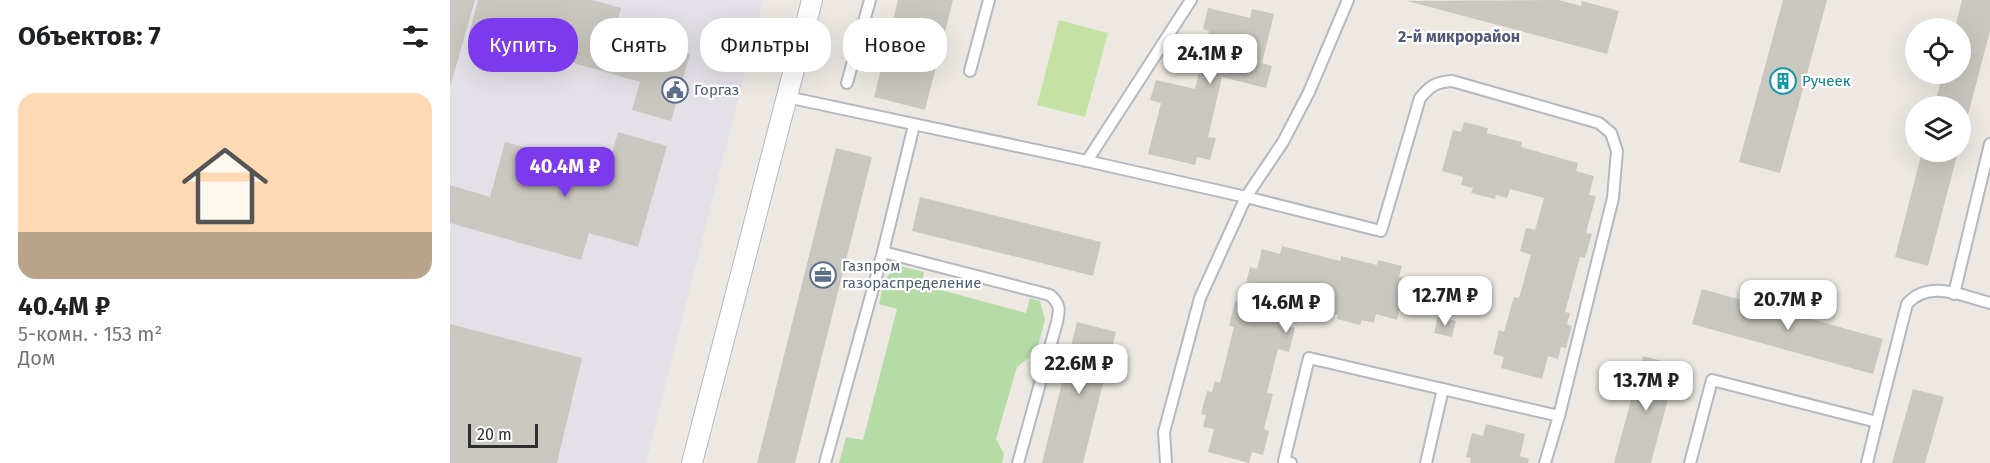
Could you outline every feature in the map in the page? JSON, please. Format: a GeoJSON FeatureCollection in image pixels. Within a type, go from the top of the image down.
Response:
{"type":"FeatureCollection","features":[{"type":"Feature","properties":{"kind":"street"},"geometry":{"type":"LineString","coordinates":[[692,463],[812,0]]}},
{"type":"Feature","properties":{"kind":"lane"},"geometry":{"type":"LineString","coordinates":[[847,84],[870,0]]}},
{"type":"Feature","properties":{"kind":"lane"},"geometry":{"type":"LineString","coordinates":[[970,71],[989,0]]}},
{"type":"Feature","properties":{"kind":"lane"},"geometry":{"type":"LineString","coordinates":[[1087,161],[1191,0]]}},
{"type":"Feature","properties":{"kind":"lane"},"geometry":{"type":"LineString","coordinates":[[1166,463],[1164,432],[1200,298],[1246,197],[1283,142],[1309,92],[1348,0]]}},
{"type":"Feature","properties":{"kind":"lane"},"geometry":{"type":"LineString","coordinates":[[787,97],[1087,161],[1246,197],[1381,231],[1420,98],[1429,87],[1440,82],[1452,81],[1599,123],[1611,133],[1617,151],[1613,198],[1559,416],[1545,463]]}},
{"type":"Feature","properties":{"kind":"lane"},"geometry":{"type":"LineString","coordinates":[[825,463],[884,252],[914,125]]}},
{"type":"Feature","properties":{"kind":"lane"},"geometry":{"type":"LineString","coordinates":[[1954,294],[1990,144]]}},
{"type":"Feature","properties":{"kind":"lane"},"geometry":{"type":"LineString","coordinates":[[884,252],[1050,295],[1058,301],[1060,309],[1057,322],[1018,463]]}},
{"type":"Feature","properties":{"kind":"lane"},"geometry":{"type":"LineString","coordinates":[[1867,463],[1907,304],[1914,296],[1934,289],[1990,303]]}},
{"type":"Feature","properties":{"kind":"lane"},"geometry":{"type":"LineString","coordinates":[[1291,463],[1284,461],[1309,358],[1559,416]]}},
{"type":"Feature","properties":{"kind":"lane"},"geometry":{"type":"LineString","coordinates":[[1690,463],[1712,380],[1877,422]]}},
{"type":"Feature","properties":{"kind":"lane"},"geometry":{"type":"LineString","coordinates":[[1426,463],[1443,389]]}},
{"type":"Feature","properties":{"kind":"shaded area"},"geometry":{"type":"Polygon","coordinates":[[[450,0],[763,0],[758,18],[700,18],[700,72],[745,72],[646,463],[450,463],[450,0]]]}},
{"type":"Feature","properties":{"kind":"green space"},"geometry":{"type":"Polygon","coordinates":[[[1059,20],[1108,33],[1085,117],[1037,105],[1059,20]]]}},
{"type":"Feature","properties":{"kind":"green space"},"geometry":{"type":"Polygon","coordinates":[[[900,266],[924,272],[922,285],[1026,313],[1030,298],[1040,301],[1045,320],[1036,352],[1017,367],[996,439],[1004,454],[1002,463],[839,463],[846,437],[863,440],[897,309],[879,304],[887,277],[900,266]]]}},
{"type":"Feature","properties":{"kind":"building"},"geometry":{"type":"Polygon","coordinates":[[[450,0],[475,0],[468,18],[450,84],[450,0]]]}},
{"type":"Feature","properties":{"kind":"building"},"geometry":{"type":"Polygon","coordinates":[[[478,0],[592,0],[621,8],[618,18],[590,18],[590,68],[578,64],[578,18],[473,18],[478,0]]]}},
{"type":"Feature","properties":{"kind":"building"},"geometry":{"type":"Polygon","coordinates":[[[898,0],[953,0],[947,24],[947,18],[894,18],[898,0]]]}},
{"type":"Feature","properties":{"kind":"building"},"geometry":{"type":"Polygon","coordinates":[[[1558,0],[1581,6],[1582,1],[1619,11],[1607,54],[1407,1],[1558,0]]]}},
{"type":"Feature","properties":{"kind":"building","name":"Ручеек"},"geometry":{"type":"Polygon","coordinates":[[[1783,0],[1827,0],[1780,173],[1739,162],[1783,0]]]}},
{"type":"Feature","properties":{"kind":"building"},"geometry":{"type":"Polygon","coordinates":[[[1962,0],[1990,0],[1990,31],[1971,103],[1971,96],[1937,96],[1940,84],[1971,84],[1971,18],[1958,18],[1962,0]]]}},
{"type":"Feature","properties":{"kind":"building"},"geometry":{"type":"Polygon","coordinates":[[[1208,8],[1250,18],[1252,9],[1274,14],[1262,63],[1272,66],[1266,88],[1222,77],[1208,137],[1216,138],[1210,160],[1197,157],[1195,165],[1148,154],[1161,103],[1150,100],[1156,80],[1195,89],[1209,31],[1203,29],[1208,8]]]}},
{"type":"Feature","properties":{"kind":"building"},"geometry":{"type":"Polygon","coordinates":[[[605,72],[685,72],[671,121],[632,110],[640,82],[605,72]]]}},
{"type":"Feature","properties":{"kind":"building"},"geometry":{"type":"Polygon","coordinates":[[[880,72],[935,72],[925,110],[874,97],[880,72]]]}},
{"type":"Feature","properties":{"kind":"building"},"geometry":{"type":"Polygon","coordinates":[[[1464,122],[1488,128],[1487,133],[1522,142],[1521,147],[1578,163],[1576,171],[1594,176],[1589,195],[1596,196],[1586,233],[1592,234],[1585,258],[1580,257],[1565,312],[1570,313],[1567,324],[1572,326],[1566,348],[1561,347],[1558,359],[1548,356],[1542,379],[1501,368],[1504,357],[1493,354],[1499,330],[1504,332],[1514,297],[1519,298],[1531,255],[1520,251],[1526,228],[1535,230],[1544,198],[1510,189],[1507,198],[1496,195],[1495,199],[1471,193],[1473,188],[1461,185],[1463,177],[1442,171],[1453,130],[1461,132],[1464,122]]]}},
{"type":"Feature","properties":{"kind":"building"},"geometry":{"type":"Polygon","coordinates":[[[618,132],[667,146],[638,247],[589,233],[581,260],[450,223],[450,185],[490,197],[505,142],[607,171],[618,132]]]}},
{"type":"Feature","properties":{"kind":"building"},"geometry":{"type":"Polygon","coordinates":[[[836,148],[872,157],[795,463],[757,463],[836,148]]]}},
{"type":"Feature","properties":{"kind":"building"},"geometry":{"type":"Polygon","coordinates":[[[1919,162],[1955,162],[1928,266],[1895,257],[1919,162]]]}},
{"type":"Feature","properties":{"kind":"building"},"geometry":{"type":"Polygon","coordinates":[[[920,197],[1101,242],[1093,276],[912,231],[920,197]]]}},
{"type":"Feature","properties":{"kind":"building"},"geometry":{"type":"Polygon","coordinates":[[[1282,246],[1340,261],[1341,256],[1377,265],[1378,260],[1402,266],[1399,277],[1408,279],[1397,320],[1376,314],[1374,323],[1362,320],[1360,325],[1337,319],[1338,315],[1326,312],[1329,302],[1295,294],[1287,326],[1295,328],[1289,352],[1278,349],[1267,393],[1273,394],[1264,429],[1269,431],[1263,455],[1252,452],[1249,463],[1208,452],[1214,429],[1203,427],[1206,415],[1201,414],[1207,391],[1212,392],[1215,381],[1220,383],[1234,327],[1229,326],[1235,301],[1241,303],[1250,267],[1257,269],[1262,249],[1280,254],[1282,246]]]}},
{"type":"Feature","properties":{"kind":"building"},"geometry":{"type":"Polygon","coordinates":[[[1702,289],[1883,339],[1873,374],[1692,324],[1702,289]]]}},
{"type":"Feature","properties":{"kind":"building"},"geometry":{"type":"Polygon","coordinates":[[[1438,316],[1456,321],[1452,337],[1434,333],[1438,316]]]}},
{"type":"Feature","properties":{"kind":"building"},"geometry":{"type":"Polygon","coordinates":[[[1077,322],[1116,332],[1083,463],[1042,463],[1077,322]]]}},
{"type":"Feature","properties":{"kind":"building"},"geometry":{"type":"Polygon","coordinates":[[[450,324],[582,358],[557,463],[450,463],[450,324]]]}},
{"type":"Feature","properties":{"kind":"building"},"geometry":{"type":"Polygon","coordinates":[[[1643,356],[1677,365],[1651,463],[1614,463],[1643,356]]]}},
{"type":"Feature","properties":{"kind":"building"},"geometry":{"type":"Polygon","coordinates":[[[1913,389],[1944,397],[1925,463],[1892,463],[1913,389]]]}},
{"type":"Feature","properties":{"kind":"building"},"geometry":{"type":"Polygon","coordinates":[[[1486,424],[1525,434],[1520,456],[1529,459],[1528,463],[1470,463],[1471,458],[1466,457],[1472,433],[1483,436],[1486,424]]]}},
{"type":"Feature","properties":{"kind":"place","name":"Ручеек"},"geometry":{"type":"Point","coordinates":[1783,81]}},
{"type":"Feature","properties":{"kind":"place","name":"Горгаз"},"geometry":{"type":"Point","coordinates":[675,90]}},
{"type":"Feature","properties":{"kind":"place","name":"Газпром газораспределение"},"geometry":{"type":"Point","coordinates":[823,275]}},
{"type":"Feature","properties":{"kind":"district","name":"2-й микрорайон"},"geometry":{"type":"Point","coordinates":[1459,36]}}]}
